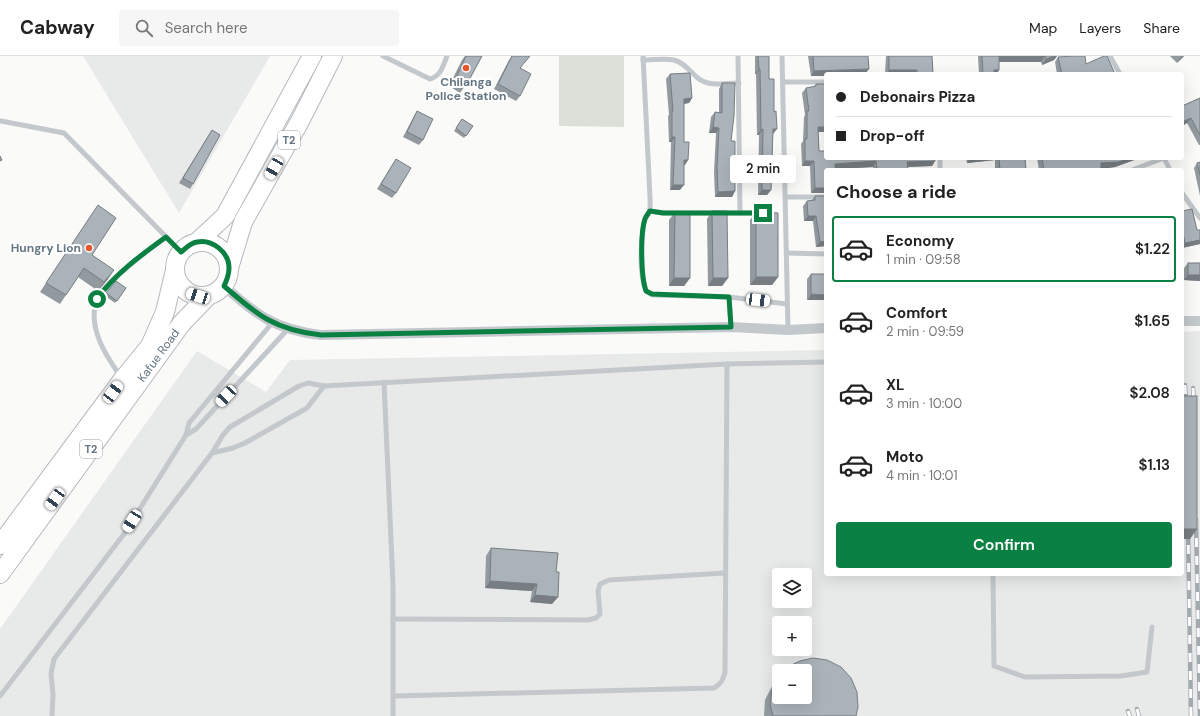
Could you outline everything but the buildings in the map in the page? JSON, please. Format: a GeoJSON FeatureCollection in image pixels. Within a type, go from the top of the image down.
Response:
{"type":"FeatureCollection","features":[{"type":"Feature","properties":{"kind":"highway","name":"T2"},"geometry":{"type":"LineString","coordinates":[[196,242],[225,216],[312,56]]}},
{"type":"Feature","properties":{"kind":"highway","name":"T2"},"geometry":{"type":"LineString","coordinates":[[229,268],[242,222],[300,121],[333,56]]}},
{"type":"Feature","properties":{"kind":"highway"},"geometry":{"type":"LineString","coordinates":[[196,242],[212,244],[219,248],[228,260],[228,277],[224,286],[217,292],[208,296],[198,296],[190,293],[182,287],[177,279],[175,270],[176,260],[181,252],[196,242]]}},
{"type":"Feature","properties":{"kind":"highway","name":"Kafue Road"},"geometry":{"type":"LineString","coordinates":[[0,545],[150,346],[165,312],[175,270]]}},
{"type":"Feature","properties":{"kind":"highway","name":"Kafue Road"},"geometry":{"type":"LineString","coordinates":[[0,574],[182,323],[208,296]]}},
{"type":"Feature","properties":{"kind":"street"},"geometry":{"type":"LineString","coordinates":[[224,286],[250,309],[272,323],[305,334],[321,335],[731,327],[788,330],[824,328]]}},
{"type":"Feature","properties":{"kind":"street"},"geometry":{"type":"LineString","coordinates":[[1184,321],[1200,321]]}},
{"type":"Feature","properties":{"kind":"lane"},"geometry":{"type":"LineString","coordinates":[[383,56],[430,79],[435,77],[440,72],[447,56]]}},
{"type":"Feature","properties":{"kind":"lane"},"geometry":{"type":"LineString","coordinates":[[738,56],[740,213]]}},
{"type":"Feature","properties":{"kind":"lane"},"geometry":{"type":"LineString","coordinates":[[782,56],[788,330]]}},
{"type":"Feature","properties":{"kind":"lane"},"geometry":{"type":"LineString","coordinates":[[1117,56],[1111,58],[1119,72]]}},
{"type":"Feature","properties":{"kind":"lane"},"geometry":{"type":"LineString","coordinates":[[739,83],[716,84],[707,82],[700,79],[680,62],[675,60],[643,58],[650,197],[650,211],[645,217],[644,222],[642,254],[644,286],[646,291],[652,294],[729,297],[787,304]]}},
{"type":"Feature","properties":{"kind":"lane"},"geometry":{"type":"LineString","coordinates":[[783,82],[824,82]]}},
{"type":"Feature","properties":{"kind":"lane"},"geometry":{"type":"LineString","coordinates":[[1,121],[64,133],[181,252]]}},
{"type":"Feature","properties":{"kind":"lane"},"geometry":{"type":"LineString","coordinates":[[1137,168],[1159,160]]}},
{"type":"Feature","properties":{"kind":"lane"},"geometry":{"type":"LineString","coordinates":[[1184,196],[1200,218]]}},
{"type":"Feature","properties":{"kind":"lane"},"geometry":{"type":"LineString","coordinates":[[786,197],[824,197]]}},
{"type":"Feature","properties":{"kind":"lane"},"geometry":{"type":"LineString","coordinates":[[650,211],[663,213],[768,214]]}},
{"type":"Feature","properties":{"kind":"lane"},"geometry":{"type":"LineString","coordinates":[[123,380],[102,348],[97,332],[94,313],[97,299],[104,289],[140,255],[166,237]]}},
{"type":"Feature","properties":{"kind":"lane"},"geometry":{"type":"LineString","coordinates":[[787,253],[824,254]]}},
{"type":"Feature","properties":{"kind":"lane"},"geometry":{"type":"LineString","coordinates":[[729,297],[731,327]]}},
{"type":"Feature","properties":{"kind":"lane"},"geometry":{"type":"LineString","coordinates":[[0,696],[124,534],[186,434],[189,423],[272,323]]}},
{"type":"Feature","properties":{"kind":"lane"},"geometry":{"type":"LineString","coordinates":[[186,434],[196,429],[288,329]]}},
{"type":"Feature","properties":{"kind":"lane"},"geometry":{"type":"LineString","coordinates":[[52,716],[53,694],[50,674],[54,659],[212,453],[223,435],[230,427],[299,386],[308,383],[324,386],[727,364],[824,362]]}},
{"type":"Feature","properties":{"kind":"lane"},"geometry":{"type":"LineString","coordinates":[[394,696],[714,688],[720,685],[725,672],[727,364]]}},
{"type":"Feature","properties":{"kind":"lane"},"geometry":{"type":"LineString","coordinates":[[384,382],[393,619],[393,716]]}},
{"type":"Feature","properties":{"kind":"lane"},"geometry":{"type":"LineString","coordinates":[[212,453],[233,448],[245,443],[307,408],[324,386]]}},
{"type":"Feature","properties":{"kind":"lane"},"geometry":{"type":"LineString","coordinates":[[393,619],[588,620],[596,618],[600,614],[598,591],[600,584],[609,580],[725,573]]}},
{"type":"Feature","properties":{"kind":"lane"},"geometry":{"type":"LineString","coordinates":[[992,576],[994,666],[1025,677],[1121,676],[1147,672],[1152,627]]}},
{"type":"Feature","properties":{"kind":"shaded area"},"geometry":{"type":"Polygon","coordinates":[[[83,56],[270,56],[179,213],[83,56]]]}},
{"type":"Feature","properties":{"kind":"shaded area"},"geometry":{"type":"Polygon","coordinates":[[[559,56],[624,56],[624,127],[559,126],[559,56]]]}},
{"type":"Feature","properties":{"kind":"shaded area"},"geometry":{"type":"Polygon","coordinates":[[[1200,331],[1200,716],[0,716],[0,629],[197,351],[266,392],[290,360],[824,350],[824,576],[1184,576],[1184,332],[1200,331]]]}},
{"type":"Feature","properties":{"kind":"railway"},"geometry":{"type":"LineString","coordinates":[[1185,385],[1186,407]]}},
{"type":"Feature","properties":{"kind":"railway"},"geometry":{"type":"LineString","coordinates":[[1193,388],[1194,406]]}},
{"type":"Feature","properties":{"kind":"railway"},"geometry":{"type":"LineString","coordinates":[[1196,520],[1200,716]]}},
{"type":"Feature","properties":{"kind":"railway"},"geometry":{"type":"LineString","coordinates":[[1188,527],[1191,716]]}},
{"type":"Feature","properties":{"kind":"railway"},"geometry":{"type":"LineString","coordinates":[[1137,709],[1139,716]]}},
{"type":"Feature","properties":{"kind":"railway"},"geometry":{"type":"LineString","coordinates":[[1128,711],[1130,716]]}},
{"type":"Feature","properties":{"kind":"place","name":"Chilanga Police Station"},"geometry":{"type":"Point","coordinates":[466,68]}},
{"type":"Feature","properties":{"kind":"place","name":"Hungry Lion"},"geometry":{"type":"Point","coordinates":[89,248]}},
{"type":"Feature","properties":{"kind":"route"},"geometry":{"type":"LineString","coordinates":[[97,299],[104,289],[140,255],[166,237],[181,252],[196,242],[212,244],[219,248],[228,260],[228,277],[224,286],[250,309],[272,323],[305,334],[321,335],[731,327],[729,297],[652,294],[646,291],[644,286],[642,254],[645,217],[650,211],[663,213],[763,213]]}}]}
